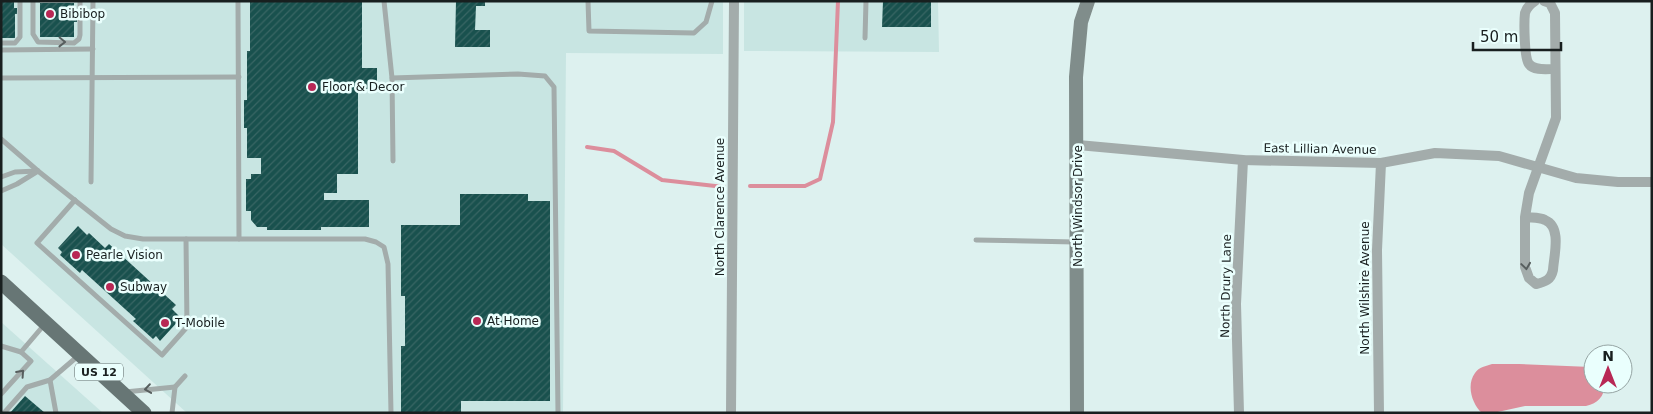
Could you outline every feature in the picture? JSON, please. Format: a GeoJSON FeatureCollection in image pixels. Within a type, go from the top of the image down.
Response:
{"type":"FeatureCollection","features":[{"type":"Feature","properties":{"kind":"main road","name":"US 12"},"geometry":{"type":"LineString","coordinates":[[1,282],[144,413]]}},
{"type":"Feature","properties":{"kind":"street","name":"North Clarence Avenue"},"geometry":{"type":"LineString","coordinates":[[731,413],[734,1]]}},
{"type":"Feature","properties":{"kind":"street","name":"North Windsor Drive"},"geometry":{"type":"LineString","coordinates":[[1077,413],[1078,145],[1076,78],[1081,22],[1088,1]]}},
{"type":"Feature","properties":{"kind":"street"},"geometry":{"type":"LineString","coordinates":[[1535,1],[1529,5],[1525,13],[1525,57],[1529,64],[1535,68],[1555,69]]}},
{"type":"Feature","properties":{"kind":"street"},"geometry":{"type":"LineString","coordinates":[[1525,218],[1544,219],[1552,224],[1555,231],[1552,277],[1546,282],[1536,284],[1529,278],[1525,267],[1525,218],[1529,193],[1556,118],[1555,13],[1550,3],[1544,1]]}},
{"type":"Feature","properties":{"kind":"street","name":"East Lillian Avenue"},"geometry":{"type":"LineString","coordinates":[[1078,145],[1242,160],[1381,163],[1434,153],[1499,156],[1576,178],[1618,182],[1652,182]]}},
{"type":"Feature","properties":{"kind":"street","name":"North Drury Lane"},"geometry":{"type":"LineString","coordinates":[[1239,413],[1236,304],[1242,160]]}},
{"type":"Feature","properties":{"kind":"street","name":"North Wilshire Avenue"},"geometry":{"type":"LineString","coordinates":[[1379,413],[1376,250],[1381,163]]}},
{"type":"Feature","properties":{"kind":"lane"},"geometry":{"type":"LineString","coordinates":[[1,43],[15,43],[20,37],[20,1]]}},
{"type":"Feature","properties":{"kind":"lane"},"geometry":{"type":"LineString","coordinates":[[33,1],[33,34],[38,42],[74,42],[79,39],[80,1]]}},
{"type":"Feature","properties":{"kind":"lane"},"geometry":{"type":"LineString","coordinates":[[91,182],[94,1]]}},
{"type":"Feature","properties":{"kind":"lane"},"geometry":{"type":"LineString","coordinates":[[238,1],[239,239]]}},
{"type":"Feature","properties":{"kind":"lane"},"geometry":{"type":"LineString","coordinates":[[384,1],[392,78],[393,161]]}},
{"type":"Feature","properties":{"kind":"lane"},"geometry":{"type":"LineString","coordinates":[[588,1],[589,31],[694,33],[706,22],[712,1]]}},
{"type":"Feature","properties":{"kind":"lane"},"geometry":{"type":"LineString","coordinates":[[865,38],[866,1]]}},
{"type":"Feature","properties":{"kind":"lane"},"geometry":{"type":"LineString","coordinates":[[1,50],[93,49]]}},
{"type":"Feature","properties":{"kind":"lane"},"geometry":{"type":"LineString","coordinates":[[392,78],[518,74],[545,76],[554,86],[558,413]]}},
{"type":"Feature","properties":{"kind":"lane"},"geometry":{"type":"LineString","coordinates":[[1,78],[238,78]]}},
{"type":"Feature","properties":{"kind":"lane"},"geometry":{"type":"LineString","coordinates":[[1,139],[111,229],[125,236],[143,239],[365,239],[384,247],[388,264],[391,413]]}},
{"type":"Feature","properties":{"kind":"lane"},"geometry":{"type":"LineString","coordinates":[[1,178],[15,172],[38,171]]}},
{"type":"Feature","properties":{"kind":"lane"},"geometry":{"type":"LineString","coordinates":[[1,191],[18,184],[38,171]]}},
{"type":"Feature","properties":{"kind":"lane"},"geometry":{"type":"LineString","coordinates":[[75,200],[38,243],[162,355],[187,327],[186,239]]}},
{"type":"Feature","properties":{"kind":"lane"},"geometry":{"type":"LineString","coordinates":[[976,240],[1078,242]]}},
{"type":"Feature","properties":{"kind":"lane"},"geometry":{"type":"LineString","coordinates":[[21,352],[46,323]]}},
{"type":"Feature","properties":{"kind":"lane"},"geometry":{"type":"LineString","coordinates":[[1,346],[21,352],[31,361],[1,394]]}},
{"type":"Feature","properties":{"kind":"lane"},"geometry":{"type":"LineString","coordinates":[[4,413],[27,387],[50,380],[80,354]]}},
{"type":"Feature","properties":{"kind":"lane"},"geometry":{"type":"LineString","coordinates":[[122,393],[174,387],[185,376]]}},
{"type":"Feature","properties":{"kind":"lane"},"geometry":{"type":"LineString","coordinates":[[50,380],[56,413]]}},
{"type":"Feature","properties":{"kind":"lane"},"geometry":{"type":"LineString","coordinates":[[172,413],[174,387]]}},
{"type":"Feature","properties":{"kind":"shaded area"},"geometry":{"type":"Polygon","coordinates":[[[1,1],[723,1],[723,54],[566,53],[563,413],[187,413],[1,244],[1,1]]]}},
{"type":"Feature","properties":{"kind":"shaded area"},"geometry":{"type":"Polygon","coordinates":[[[744,1],[938,1],[939,52],[744,51],[744,1]]]}},
{"type":"Feature","properties":{"kind":"shaded area"},"geometry":{"type":"Polygon","coordinates":[[[1,322],[103,413],[1,413],[1,322]]]}},
{"type":"Feature","properties":{"kind":"shaded area"},"geometry":{"type":"Polygon","coordinates":[[[1492,364],[1583,367],[1583,394],[1602,394],[1600,399],[1586,406],[1525,406],[1493,413],[1482,413],[1473,400],[1471,383],[1477,371],[1492,364]]]}},
{"type":"Feature","properties":{"kind":"building","name":"Floor & Decor"},"geometry":{"type":"Polygon","coordinates":[[[250,1],[362,1],[362,68],[377,68],[377,89],[358,89],[358,174],[337,174],[337,193],[324,193],[324,200],[369,200],[369,227],[321,227],[321,230],[267,230],[267,227],[257,227],[251,220],[251,211],[246,211],[246,179],[251,179],[251,174],[261,174],[261,158],[247,158],[247,128],[244,128],[244,100],[247,100],[247,51],[250,51],[250,1]]]}},
{"type":"Feature","properties":{"kind":"building"},"geometry":{"type":"Polygon","coordinates":[[[456,1],[485,1],[485,6],[476,6],[475,30],[490,30],[490,47],[455,47],[456,1]]]}},
{"type":"Feature","properties":{"kind":"building"},"geometry":{"type":"Polygon","coordinates":[[[883,1],[931,1],[931,27],[882,27],[883,1]]]}},
{"type":"Feature","properties":{"kind":"building"},"geometry":{"type":"Polygon","coordinates":[[[1,2],[14,2],[14,8],[17,8],[17,14],[15,14],[15,38],[1,38],[1,2]]]}},
{"type":"Feature","properties":{"kind":"building"},"geometry":{"type":"Polygon","coordinates":[[[40,3],[74,3],[74,16],[77,16],[77,22],[74,22],[74,37],[40,37],[40,3]]]}},
{"type":"Feature","properties":{"kind":"building","name":"At Home"},"geometry":{"type":"Polygon","coordinates":[[[460,194],[528,194],[528,201],[550,201],[550,401],[461,401],[461,413],[401,413],[401,346],[405,346],[405,296],[401,296],[401,225],[460,225],[460,194]]]}},
{"type":"Feature","properties":{"kind":"building"},"geometry":{"type":"Polygon","coordinates":[[[78,226],[87,235],[89,233],[105,248],[109,244],[176,305],[172,309],[181,318],[160,341],[156,336],[153,339],[133,321],[136,319],[82,270],[80,273],[60,255],[62,252],[58,248],[78,226]]]}},
{"type":"Feature","properties":{"kind":"building"},"geometry":{"type":"Polygon","coordinates":[[[25,396],[45,413],[10,413],[25,396]]]}},
{"type":"Feature","properties":{"kind":"waterway"},"geometry":{"type":"LineString","coordinates":[[750,186],[805,186],[820,179],[833,122],[838,1]]}},
{"type":"Feature","properties":{"kind":"waterway"},"geometry":{"type":"LineString","coordinates":[[587,147],[614,151],[662,180],[724,187]]}},
{"type":"Feature","properties":{"kind":"place","name":"Bibibop"},"geometry":{"type":"Point","coordinates":[50,14]}},
{"type":"Feature","properties":{"kind":"place","name":"Floor & Decor"},"geometry":{"type":"Point","coordinates":[312,87]}},
{"type":"Feature","properties":{"kind":"place","name":"Pearle Vision"},"geometry":{"type":"Point","coordinates":[76,255]}},
{"type":"Feature","properties":{"kind":"place","name":"Subway"},"geometry":{"type":"Point","coordinates":[110,287]}},
{"type":"Feature","properties":{"kind":"place","name":"At Home"},"geometry":{"type":"Point","coordinates":[477,321]}},
{"type":"Feature","properties":{"kind":"place","name":"T-Mobile"},"geometry":{"type":"Point","coordinates":[165,323]}}]}
